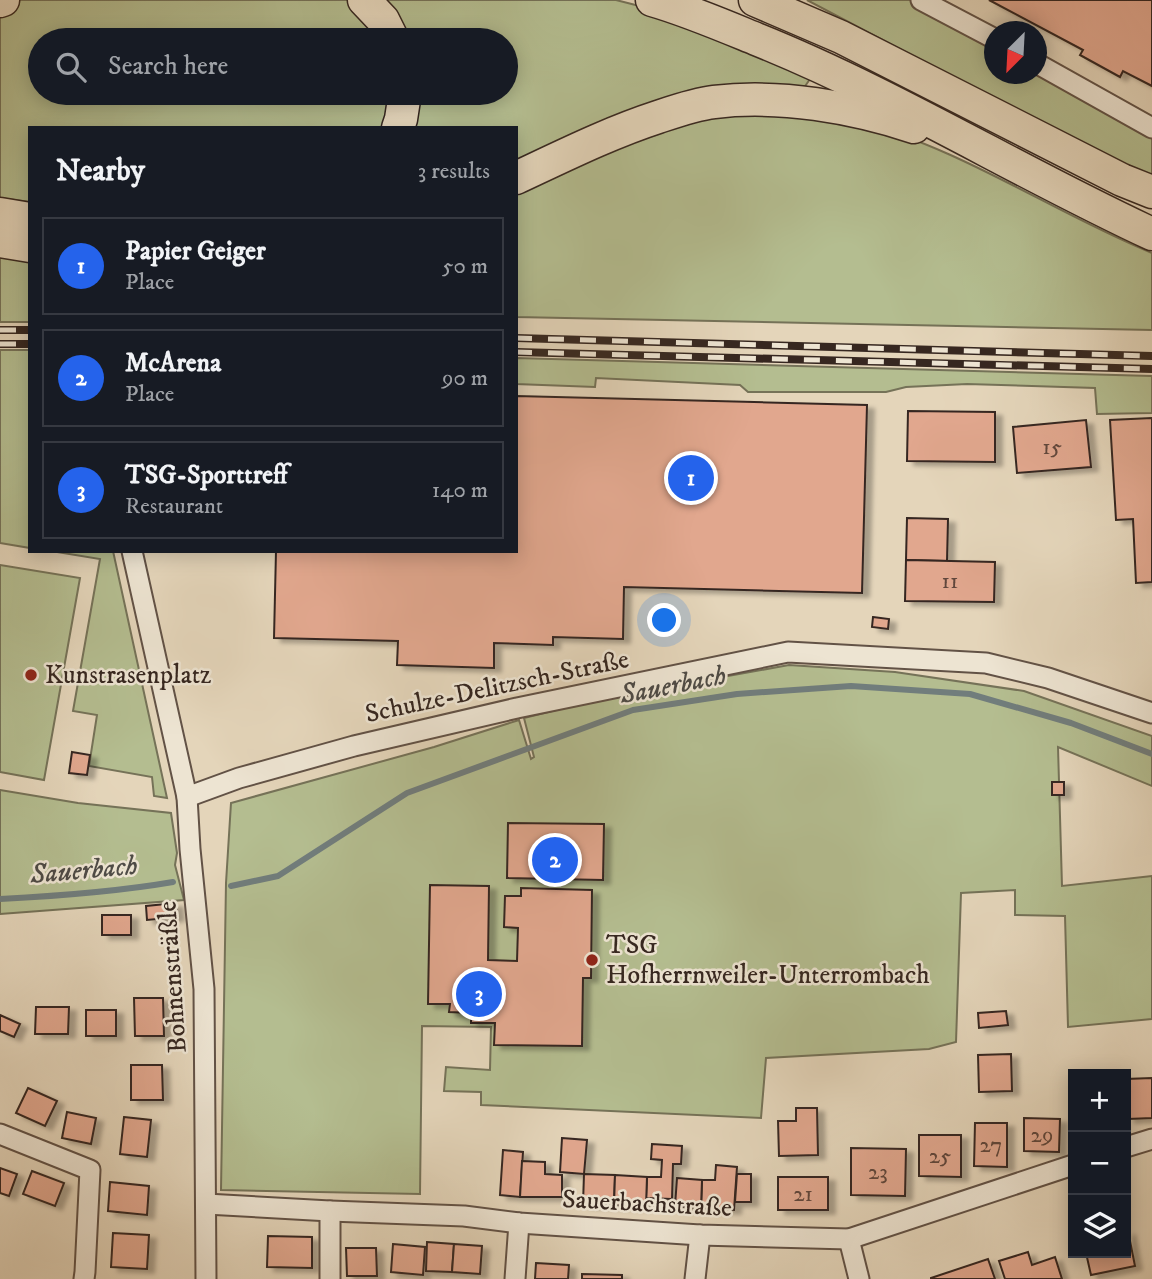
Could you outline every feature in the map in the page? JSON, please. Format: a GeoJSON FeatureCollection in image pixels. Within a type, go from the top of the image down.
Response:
{"type":"FeatureCollection","features":[{"type":"Feature","properties":{"kind":"highway"},"geometry":{"type":"LineString","coordinates":[[364,0],[387,28]]}},
{"type":"Feature","properties":{"kind":"highway"},"geometry":{"type":"LineString","coordinates":[[652,0],[719,23],[862,85],[1152,234]]}},
{"type":"Feature","properties":{"kind":"highway"},"geometry":{"type":"LineString","coordinates":[[755,0],[841,37],[1122,180],[1152,192]]}},
{"type":"Feature","properties":{"kind":"highway"},"geometry":{"type":"LineString","coordinates":[[518,177],[624,128],[674,111],[714,102],[777,99],[835,107],[891,120],[1004,160]]}},
{"type":"Feature","properties":{"kind":"highway"},"geometry":{"type":"LineString","coordinates":[[399,126],[403,105]]}},
{"type":"Feature","properties":{"kind":"highway"},"geometry":{"type":"LineString","coordinates":[[0,214],[28,219]]}},
{"type":"Feature","properties":{"kind":"highway"},"geometry":{"type":"LineString","coordinates":[[0,241],[28,246]]}},
{"type":"Feature","properties":{"kind":"street"},"geometry":{"type":"LineString","coordinates":[[921,0],[984,33]]}},
{"type":"Feature","properties":{"kind":"street"},"geometry":{"type":"LineString","coordinates":[[1047,69],[1152,128]]}},
{"type":"Feature","properties":{"kind":"street","name":"Bohnensträßle"},"geometry":{"type":"LineString","coordinates":[[132,553],[187,797],[204,989],[206,1279]]}},
{"type":"Feature","properties":{"kind":"street","name":"Schulze-Delitzsch-Straße"},"geometry":{"type":"LineString","coordinates":[[187,797],[239,778],[354,746],[517,708],[788,652],[986,663],[1048,678],[1152,713]]}},
{"type":"Feature","properties":{"kind":"street"},"geometry":{"type":"LineString","coordinates":[[0,1133],[90,1170],[83,1279]]}},
{"type":"Feature","properties":{"kind":"street"},"geometry":{"type":"LineString","coordinates":[[1131,1145],[1152,1139]]}},
{"type":"Feature","properties":{"kind":"street","name":"Sauerbachstraße"},"geometry":{"type":"LineString","coordinates":[[206,1204],[464,1216],[519,1223],[700,1235],[849,1239],[1068,1167]]}},
{"type":"Feature","properties":{"kind":"street"},"geometry":{"type":"LineString","coordinates":[[330,1211],[330,1279]]}},
{"type":"Feature","properties":{"kind":"street"},"geometry":{"type":"LineString","coordinates":[[515,1279],[519,1223]]}},
{"type":"Feature","properties":{"kind":"street"},"geometry":{"type":"LineString","coordinates":[[695,1279],[700,1235]]}},
{"type":"Feature","properties":{"kind":"street"},"geometry":{"type":"LineString","coordinates":[[849,1239],[859,1279]]}},
{"type":"Feature","properties":{"kind":"green space"},"geometry":{"type":"Polygon","coordinates":[[[0,0],[616,0],[659,11],[810,79],[786,114],[847,119],[894,132],[969,163],[1078,219],[1152,253],[1152,330],[518,317],[518,126],[28,126],[28,202],[0,198],[0,0]]]}},
{"type":"Feature","properties":{"kind":"green space"},"geometry":{"type":"Polygon","coordinates":[[[807,0],[921,0],[984,34],[984,84],[1047,84],[1047,79],[1152,128],[1152,182],[807,0]]]}},
{"type":"Feature","properties":{"kind":"green space"},"geometry":{"type":"Polygon","coordinates":[[[0,255],[28,259],[28,322],[0,322],[0,255]]]}},
{"type":"Feature","properties":{"kind":"green space"},"geometry":{"type":"Polygon","coordinates":[[[0,350],[28,350],[28,548],[0,543],[0,350]]]}},
{"type":"Feature","properties":{"kind":"green space"},"geometry":{"type":"Polygon","coordinates":[[[518,358],[1152,376],[1152,413],[1097,414],[1095,388],[967,384],[906,387],[886,392],[748,392],[740,385],[596,378],[595,387],[518,384],[518,358]]]}},
{"type":"Feature","properties":{"kind":"green space"},"geometry":{"type":"Polygon","coordinates":[[[63,553],[113,553],[167,798],[154,796],[152,777],[89,766],[97,715],[73,711],[100,559],[63,553]]]}},
{"type":"Feature","properties":{"kind":"green space","name":"Kunstrasenplatz"},"geometry":{"type":"Polygon","coordinates":[[[0,565],[80,578],[44,780],[0,772],[0,565]]]}},
{"type":"Feature","properties":{"kind":"green space","name":"TSG Hofherrnweiler-Unterrombach"},"geometry":{"type":"Polygon","coordinates":[[[789,665],[895,672],[1024,691],[1152,736],[1152,786],[1058,747],[1062,886],[1152,876],[1152,1019],[1068,1027],[1065,916],[1015,915],[1015,890],[961,893],[956,1042],[929,1049],[766,1058],[761,1118],[481,1105],[481,1092],[444,1091],[446,1067],[490,1070],[491,1027],[422,1026],[420,1194],[221,1190],[226,883],[231,803],[434,747],[519,720],[531,759],[534,757],[524,718],[601,699],[789,665]]]}},
{"type":"Feature","properties":{"kind":"green space"},"geometry":{"type":"Polygon","coordinates":[[[0,790],[78,803],[171,813],[177,853],[175,865],[184,900],[0,914],[0,790]]]}},
{"type":"Feature","properties":{"kind":"building"},"geometry":{"type":"Polygon","coordinates":[[[989,0],[1152,0],[1152,86],[1123,71],[1120,77],[1080,55],[1083,50],[1047,31],[1047,21],[1028,21],[989,0]]]}},
{"type":"Feature","properties":{"kind":"building"},"geometry":{"type":"Polygon","coordinates":[[[518,396],[867,405],[862,593],[624,587],[623,639],[553,637],[553,645],[494,643],[494,668],[397,665],[398,641],[274,638],[276,553],[518,553],[518,396]]]}},
{"type":"Feature","properties":{"kind":"building"},"geometry":{"type":"Polygon","coordinates":[[[908,411],[995,412],[995,462],[907,461],[908,411]]]}},
{"type":"Feature","properties":{"kind":"building"},"geometry":{"type":"Polygon","coordinates":[[[1152,418],[1152,582],[1136,583],[1133,519],[1116,520],[1110,420],[1152,418]]]}},
{"type":"Feature","properties":{"kind":"building"},"geometry":{"type":"Polygon","coordinates":[[[1086,420],[1091,467],[1017,473],[1013,427],[1086,420]]]}},
{"type":"Feature","properties":{"kind":"building"},"geometry":{"type":"Polygon","coordinates":[[[907,518],[948,519],[947,561],[906,560],[907,518]]]}},
{"type":"Feature","properties":{"kind":"building"},"geometry":{"type":"Polygon","coordinates":[[[906,560],[995,562],[994,602],[905,601],[906,560]]]}},
{"type":"Feature","properties":{"kind":"building"},"geometry":{"type":"Polygon","coordinates":[[[873,617],[889,619],[888,629],[872,627],[873,617]]]}},
{"type":"Feature","properties":{"kind":"building"},"geometry":{"type":"Polygon","coordinates":[[[72,752],[90,755],[87,775],[69,773],[72,752]]]}},
{"type":"Feature","properties":{"kind":"building"},"geometry":{"type":"Polygon","coordinates":[[[1052,782],[1064,782],[1064,795],[1052,795],[1052,782]]]}},
{"type":"Feature","properties":{"kind":"building"},"geometry":{"type":"Polygon","coordinates":[[[508,823],[604,824],[603,880],[507,878],[508,823]]]}},
{"type":"Feature","properties":{"kind":"building"},"geometry":{"type":"Polygon","coordinates":[[[430,885],[489,886],[488,960],[517,961],[518,928],[504,927],[505,896],[521,896],[521,888],[592,890],[591,978],[583,978],[582,1046],[494,1045],[495,1023],[471,1023],[471,1013],[449,1012],[450,1004],[428,1004],[430,885]]]}},
{"type":"Feature","properties":{"kind":"building"},"geometry":{"type":"Polygon","coordinates":[[[176,903],[177,917],[147,920],[146,906],[176,903]]]}},
{"type":"Feature","properties":{"kind":"building"},"geometry":{"type":"Polygon","coordinates":[[[102,915],[131,915],[131,935],[102,935],[102,915]]]}},
{"type":"Feature","properties":{"kind":"building"},"geometry":{"type":"Polygon","coordinates":[[[134,998],[163,998],[164,1036],[135,1036],[134,998]]]}},
{"type":"Feature","properties":{"kind":"building"},"geometry":{"type":"Polygon","coordinates":[[[36,1007],[69,1007],[68,1034],[35,1034],[36,1007]]]}},
{"type":"Feature","properties":{"kind":"building"},"geometry":{"type":"Polygon","coordinates":[[[86,1010],[116,1010],[116,1036],[86,1036],[86,1010]]]}},
{"type":"Feature","properties":{"kind":"building"},"geometry":{"type":"Polygon","coordinates":[[[1006,1011],[1008,1025],[979,1028],[978,1013],[1006,1011]]]}},
{"type":"Feature","properties":{"kind":"building"},"geometry":{"type":"Polygon","coordinates":[[[0,1015],[20,1024],[14,1037],[0,1031],[0,1015]]]}},
{"type":"Feature","properties":{"kind":"building"},"geometry":{"type":"Polygon","coordinates":[[[1011,1054],[1012,1091],[979,1092],[978,1055],[1011,1054]]]}},
{"type":"Feature","properties":{"kind":"building"},"geometry":{"type":"Polygon","coordinates":[[[131,1065],[162,1065],[163,1100],[131,1100],[131,1065]]]}},
{"type":"Feature","properties":{"kind":"building"},"geometry":{"type":"Polygon","coordinates":[[[1152,1078],[1152,1118],[1131,1119],[1131,1079],[1152,1078]]]}},
{"type":"Feature","properties":{"kind":"building"},"geometry":{"type":"Polygon","coordinates":[[[28,1088],[57,1101],[45,1126],[16,1113],[28,1088]]]}},
{"type":"Feature","properties":{"kind":"building"},"geometry":{"type":"Polygon","coordinates":[[[796,1108],[817,1108],[818,1155],[779,1156],[778,1121],[796,1121],[796,1108]]]}},
{"type":"Feature","properties":{"kind":"building"},"geometry":{"type":"Polygon","coordinates":[[[67,1112],[96,1118],[91,1144],[62,1138],[67,1112]]]}},
{"type":"Feature","properties":{"kind":"building"},"geometry":{"type":"Polygon","coordinates":[[[124,1117],[151,1120],[147,1157],[120,1154],[124,1117]]]}},
{"type":"Feature","properties":{"kind":"building"},"geometry":{"type":"Polygon","coordinates":[[[1024,1118],[1060,1119],[1059,1152],[1024,1151],[1024,1118]]]}},
{"type":"Feature","properties":{"kind":"building"},"geometry":{"type":"Polygon","coordinates":[[[975,1123],[1007,1123],[1007,1167],[974,1166],[975,1123]]]}},
{"type":"Feature","properties":{"kind":"building"},"geometry":{"type":"Polygon","coordinates":[[[919,1135],[961,1135],[961,1177],[919,1176],[919,1135]]]}},
{"type":"Feature","properties":{"kind":"building"},"geometry":{"type":"Polygon","coordinates":[[[562,1138],[587,1140],[584,1174],[560,1172],[562,1138]]]}},
{"type":"Feature","properties":{"kind":"building"},"geometry":{"type":"Polygon","coordinates":[[[652,1144],[682,1146],[681,1164],[673,1164],[672,1199],[646,1198],[647,1177],[661,1177],[662,1160],[651,1159],[652,1144]]]}},
{"type":"Feature","properties":{"kind":"building"},"geometry":{"type":"Polygon","coordinates":[[[851,1148],[906,1149],[905,1196],[851,1195],[851,1148]]]}},
{"type":"Feature","properties":{"kind":"building"},"geometry":{"type":"Polygon","coordinates":[[[503,1150],[523,1152],[520,1197],[500,1195],[503,1150]]]}},
{"type":"Feature","properties":{"kind":"building"},"geometry":{"type":"Polygon","coordinates":[[[522,1161],[545,1162],[545,1174],[562,1175],[562,1197],[520,1197],[522,1161]]]}},
{"type":"Feature","properties":{"kind":"building"},"geometry":{"type":"Polygon","coordinates":[[[716,1165],[737,1167],[734,1210],[701,1208],[702,1180],[715,1180],[716,1165]]]}},
{"type":"Feature","properties":{"kind":"building"},"geometry":{"type":"Polygon","coordinates":[[[0,1168],[17,1174],[9,1196],[0,1193],[0,1168]]]}},
{"type":"Feature","properties":{"kind":"building"},"geometry":{"type":"Polygon","coordinates":[[[32,1171],[64,1183],[55,1206],[23,1194],[32,1171]]]}},
{"type":"Feature","properties":{"kind":"building"},"geometry":{"type":"Polygon","coordinates":[[[584,1174],[615,1175],[614,1205],[583,1204],[584,1174]]]}},
{"type":"Feature","properties":{"kind":"building"},"geometry":{"type":"Polygon","coordinates":[[[737,1174],[751,1174],[751,1202],[735,1202],[737,1174]]]}},
{"type":"Feature","properties":{"kind":"building"},"geometry":{"type":"Polygon","coordinates":[[[615,1175],[647,1177],[646,1206],[614,1205],[615,1175]]]}},
{"type":"Feature","properties":{"kind":"building"},"geometry":{"type":"Polygon","coordinates":[[[778,1177],[828,1177],[828,1210],[778,1210],[778,1177]]]}},
{"type":"Feature","properties":{"kind":"building"},"geometry":{"type":"Polygon","coordinates":[[[677,1178],[702,1180],[701,1208],[675,1206],[677,1178]]]}},
{"type":"Feature","properties":{"kind":"building"},"geometry":{"type":"Polygon","coordinates":[[[110,1182],[149,1186],[147,1215],[108,1211],[110,1182]]]}},
{"type":"Feature","properties":{"kind":"building"},"geometry":{"type":"Polygon","coordinates":[[[113,1233],[149,1235],[147,1269],[111,1267],[113,1233]]]}},
{"type":"Feature","properties":{"kind":"building"},"geometry":{"type":"Polygon","coordinates":[[[268,1236],[312,1237],[312,1268],[267,1267],[268,1236]]]}},
{"type":"Feature","properties":{"kind":"building"},"geometry":{"type":"Polygon","coordinates":[[[427,1242],[454,1244],[452,1272],[426,1271],[427,1242]]]}},
{"type":"Feature","properties":{"kind":"building"},"geometry":{"type":"Polygon","coordinates":[[[393,1244],[425,1247],[423,1275],[391,1272],[393,1244]]]}},
{"type":"Feature","properties":{"kind":"building"},"geometry":{"type":"Polygon","coordinates":[[[454,1244],[482,1246],[480,1274],[452,1272],[454,1244]]]}},
{"type":"Feature","properties":{"kind":"building"},"geometry":{"type":"Polygon","coordinates":[[[1131,1246],[1135,1266],[1091,1275],[1087,1258],[1131,1258],[1131,1246]]]}},
{"type":"Feature","properties":{"kind":"building"},"geometry":{"type":"Polygon","coordinates":[[[346,1248],[376,1248],[377,1276],[347,1276],[346,1248]]]}},
{"type":"Feature","properties":{"kind":"building"},"geometry":{"type":"Polygon","coordinates":[[[1028,1252],[1032,1265],[1055,1257],[1062,1279],[1005,1279],[999,1261],[1028,1252]]]}},
{"type":"Feature","properties":{"kind":"building"},"geometry":{"type":"Polygon","coordinates":[[[988,1259],[995,1279],[931,1279],[931,1278],[988,1259]]]}},
{"type":"Feature","properties":{"kind":"building"},"geometry":{"type":"Polygon","coordinates":[[[536,1263],[569,1265],[568,1279],[535,1279],[536,1263]]]}},
{"type":"Feature","properties":{"kind":"building"},"geometry":{"type":"Polygon","coordinates":[[[582,1274],[622,1275],[622,1279],[582,1279],[582,1274]]]}},
{"type":"Feature","properties":{"kind":"waterway","name":"Sauerbach"},"geometry":{"type":"LineString","coordinates":[[231,886],[278,876],[407,793],[633,710],[737,694],[851,686],[970,694],[1071,723],[1152,754]]}},
{"type":"Feature","properties":{"kind":"waterway","name":"Sauerbach"},"geometry":{"type":"LineString","coordinates":[[0,899],[86,893],[173,882]]}},
{"type":"Feature","properties":{"kind":"railway"},"geometry":{"type":"LineString","coordinates":[[0,330],[28,330]]}},
{"type":"Feature","properties":{"kind":"railway"},"geometry":{"type":"LineString","coordinates":[[518,338],[1152,356]]}},
{"type":"Feature","properties":{"kind":"railway"},"geometry":{"type":"LineString","coordinates":[[0,344],[28,344]]}},
{"type":"Feature","properties":{"kind":"railway"},"geometry":{"type":"LineString","coordinates":[[518,352],[1152,369]]}},
{"type":"Feature","properties":{"kind":"place","name":"Papier Geiger"},"geometry":{"type":"Point","coordinates":[691,478]}},
{"type":"Feature","properties":{"kind":"place","name":"Kunstrasenplatz"},"geometry":{"type":"Point","coordinates":[31,675]}},
{"type":"Feature","properties":{"kind":"place","name":"McArena"},"geometry":{"type":"Point","coordinates":[555,860]}},
{"type":"Feature","properties":{"kind":"place","name":"TSG Hofherrnweiler-Unterrombach"},"geometry":{"type":"Point","coordinates":[592,960]}},
{"type":"Feature","properties":{"kind":"place","name":"TSG-Sporttreff"},"geometry":{"type":"Point","coordinates":[479,994]}}]}
